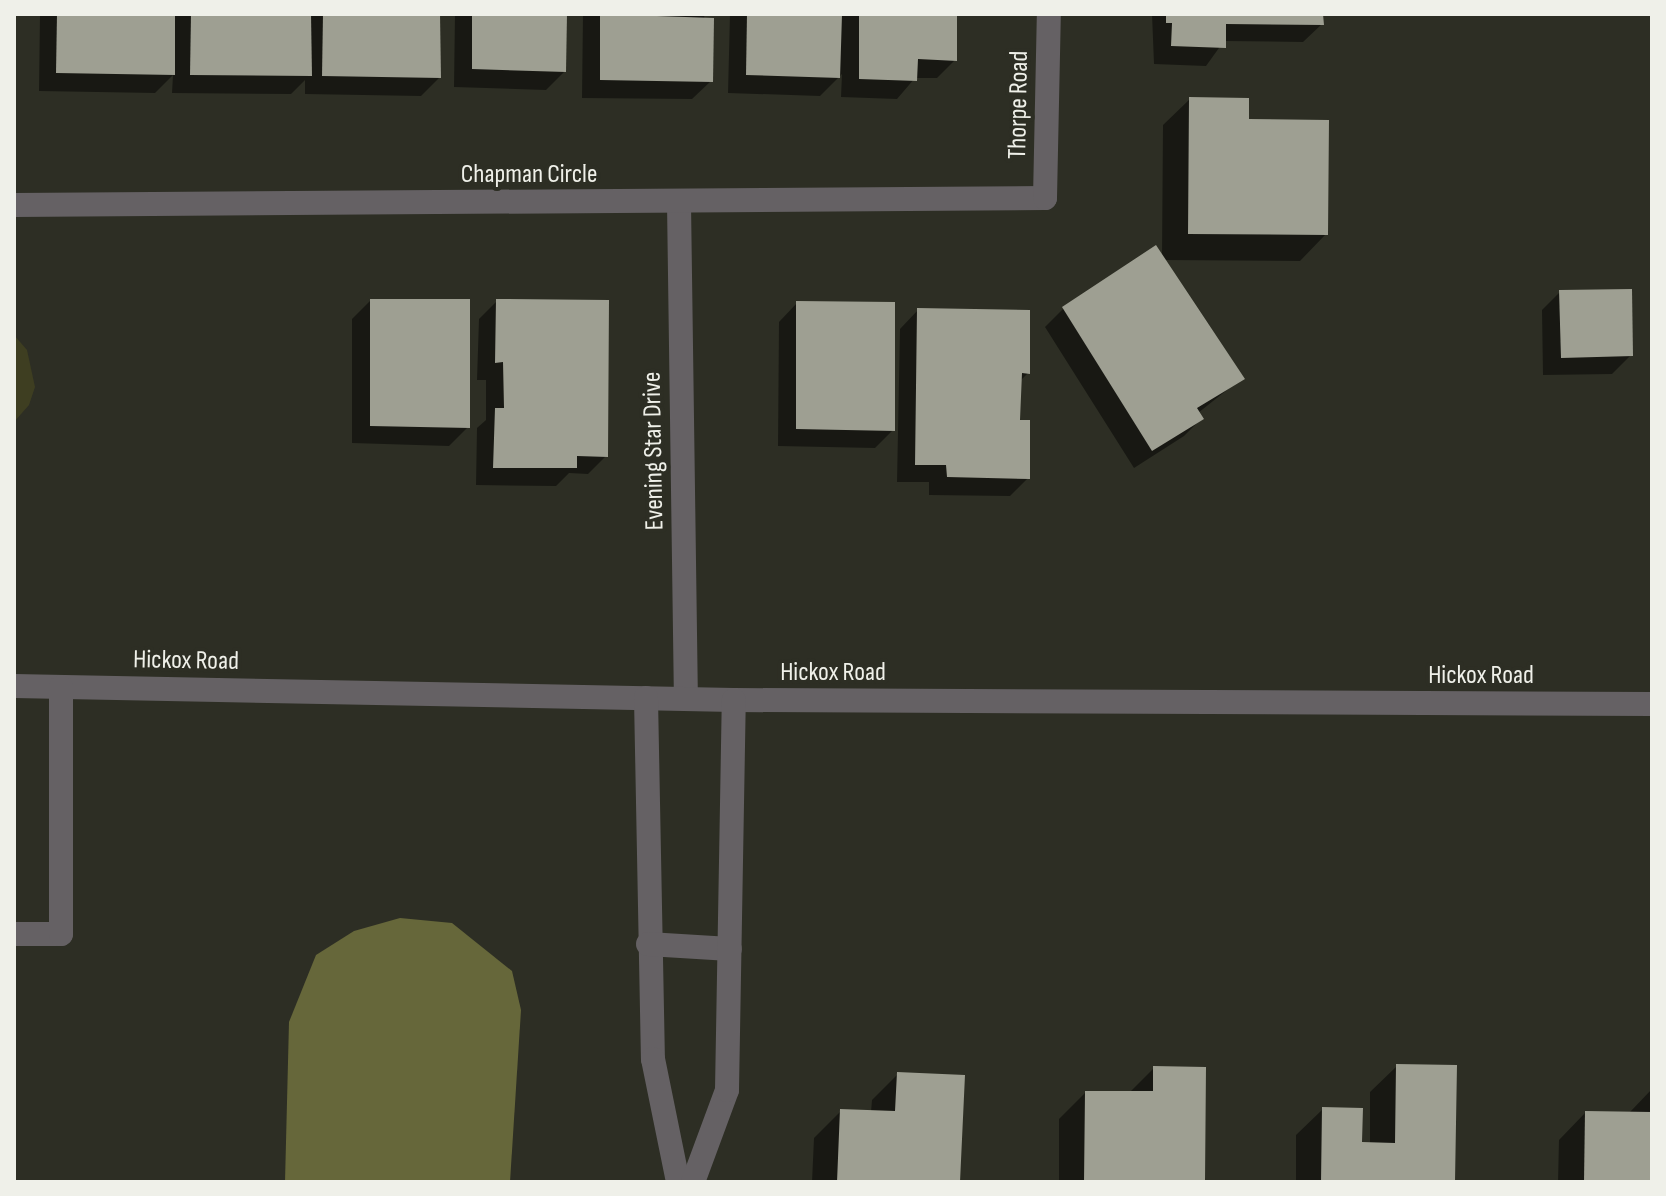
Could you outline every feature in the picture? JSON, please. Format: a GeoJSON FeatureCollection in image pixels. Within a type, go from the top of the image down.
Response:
{"type":"FeatureCollection","features":[{"type":"Feature","properties":{"kind":"street","name":"Thorpe Road"},"geometry":{"type":"LineString","coordinates":[[1045,198],[1049,14]]}},
{"type":"Feature","properties":{"kind":"street","name":"Chapman Circle"},"geometry":{"type":"LineString","coordinates":[[14,205],[679,203],[1045,198]]}},
{"type":"Feature","properties":{"kind":"street","name":"Evening Star Drive"},"geometry":{"type":"LineString","coordinates":[[679,203],[686,699]]}},
{"type":"Feature","properties":{"kind":"street","name":"Hickox Road"},"geometry":{"type":"LineString","coordinates":[[14,686],[734,700],[1652,704]]}},
{"type":"Feature","properties":{"kind":"street"},"geometry":{"type":"LineString","coordinates":[[14,934],[61,934],[61,687]]}},
{"type":"Feature","properties":{"kind":"street"},"geometry":{"type":"LineString","coordinates":[[646,698],[648,944],[653,1059],[678,1182]]}},
{"type":"Feature","properties":{"kind":"street"},"geometry":{"type":"LineString","coordinates":[[693,1182],[727,1090],[734,700]]}},
{"type":"Feature","properties":{"kind":"street"},"geometry":{"type":"LineString","coordinates":[[648,944],[730,949]]}},
{"type":"Feature","properties":{"kind":"shaded area"},"geometry":{"type":"Polygon","coordinates":[[[14,335],[27,350],[35,387],[29,405],[14,422],[14,335]]]}},
{"type":"Feature","properties":{"kind":"shaded area"},"geometry":{"type":"Polygon","coordinates":[[[400,918],[452,923],[512,971],[521,1010],[510,1182],[285,1182],[289,1022],[316,955],[354,931],[400,918]]]}},
{"type":"Feature","properties":{"kind":"building"},"geometry":{"type":"Polygon","coordinates":[[[57,14],[175,14],[175,75],[56,73],[57,14]]]}},
{"type":"Feature","properties":{"kind":"building"},"geometry":{"type":"Polygon","coordinates":[[[191,14],[311,14],[312,76],[190,75],[191,14]]]}},
{"type":"Feature","properties":{"kind":"building"},"geometry":{"type":"Polygon","coordinates":[[[323,14],[440,14],[441,78],[322,76],[323,14]]]}},
{"type":"Feature","properties":{"kind":"building"},"geometry":{"type":"Polygon","coordinates":[[[472,14],[567,14],[566,72],[472,69],[472,14]]]}},
{"type":"Feature","properties":{"kind":"building"},"geometry":{"type":"Polygon","coordinates":[[[600,14],[714,18],[713,82],[600,80],[600,14]]]}},
{"type":"Feature","properties":{"kind":"building"},"geometry":{"type":"Polygon","coordinates":[[[747,14],[842,14],[840,78],[746,75],[747,14]]]}},
{"type":"Feature","properties":{"kind":"building"},"geometry":{"type":"Polygon","coordinates":[[[859,14],[957,14],[957,61],[918,59],[917,81],[859,79],[859,14]]]}},
{"type":"Feature","properties":{"kind":"building"},"geometry":{"type":"Polygon","coordinates":[[[1166,14],[1323,14],[1324,25],[1226,24],[1226,48],[1171,46],[1172,23],[1166,23],[1166,14]]]}},
{"type":"Feature","properties":{"kind":"building"},"geometry":{"type":"Polygon","coordinates":[[[1189,97],[1249,98],[1249,119],[1329,120],[1328,235],[1188,234],[1189,97]]]}},
{"type":"Feature","properties":{"kind":"building"},"geometry":{"type":"Polygon","coordinates":[[[1156,245],[1245,379],[1197,408],[1204,419],[1152,451],[1062,307],[1156,245]]]}},
{"type":"Feature","properties":{"kind":"building"},"geometry":{"type":"Polygon","coordinates":[[[1632,289],[1633,356],[1561,358],[1559,290],[1632,289]]]}},
{"type":"Feature","properties":{"kind":"building"},"geometry":{"type":"Polygon","coordinates":[[[370,299],[470,299],[470,428],[370,426],[370,299]]]}},
{"type":"Feature","properties":{"kind":"building"},"geometry":{"type":"Polygon","coordinates":[[[496,299],[609,300],[608,457],[577,456],[577,468],[493,468],[495,408],[504,408],[503,362],[495,363],[496,299]]]}},
{"type":"Feature","properties":{"kind":"building"},"geometry":{"type":"Polygon","coordinates":[[[796,301],[895,302],[895,431],[796,429],[796,301]]]}},
{"type":"Feature","properties":{"kind":"building"},"geometry":{"type":"Polygon","coordinates":[[[917,308],[1030,310],[1030,374],[1022,373],[1020,420],[1030,420],[1030,479],[947,477],[946,465],[915,465],[917,308]]]}},
{"type":"Feature","properties":{"kind":"building"},"geometry":{"type":"Polygon","coordinates":[[[1396,1064],[1457,1065],[1455,1182],[1321,1182],[1322,1107],[1363,1108],[1362,1142],[1395,1143],[1396,1064]]]}},
{"type":"Feature","properties":{"kind":"building"},"geometry":{"type":"Polygon","coordinates":[[[1153,1066],[1206,1067],[1205,1182],[1084,1182],[1085,1091],[1153,1091],[1153,1066]]]}},
{"type":"Feature","properties":{"kind":"building"},"geometry":{"type":"Polygon","coordinates":[[[897,1072],[965,1075],[960,1182],[837,1182],[840,1109],[895,1111],[897,1072]]]}},
{"type":"Feature","properties":{"kind":"building"},"geometry":{"type":"Polygon","coordinates":[[[1585,1111],[1652,1112],[1652,1182],[1584,1182],[1585,1111]]]}}]}
